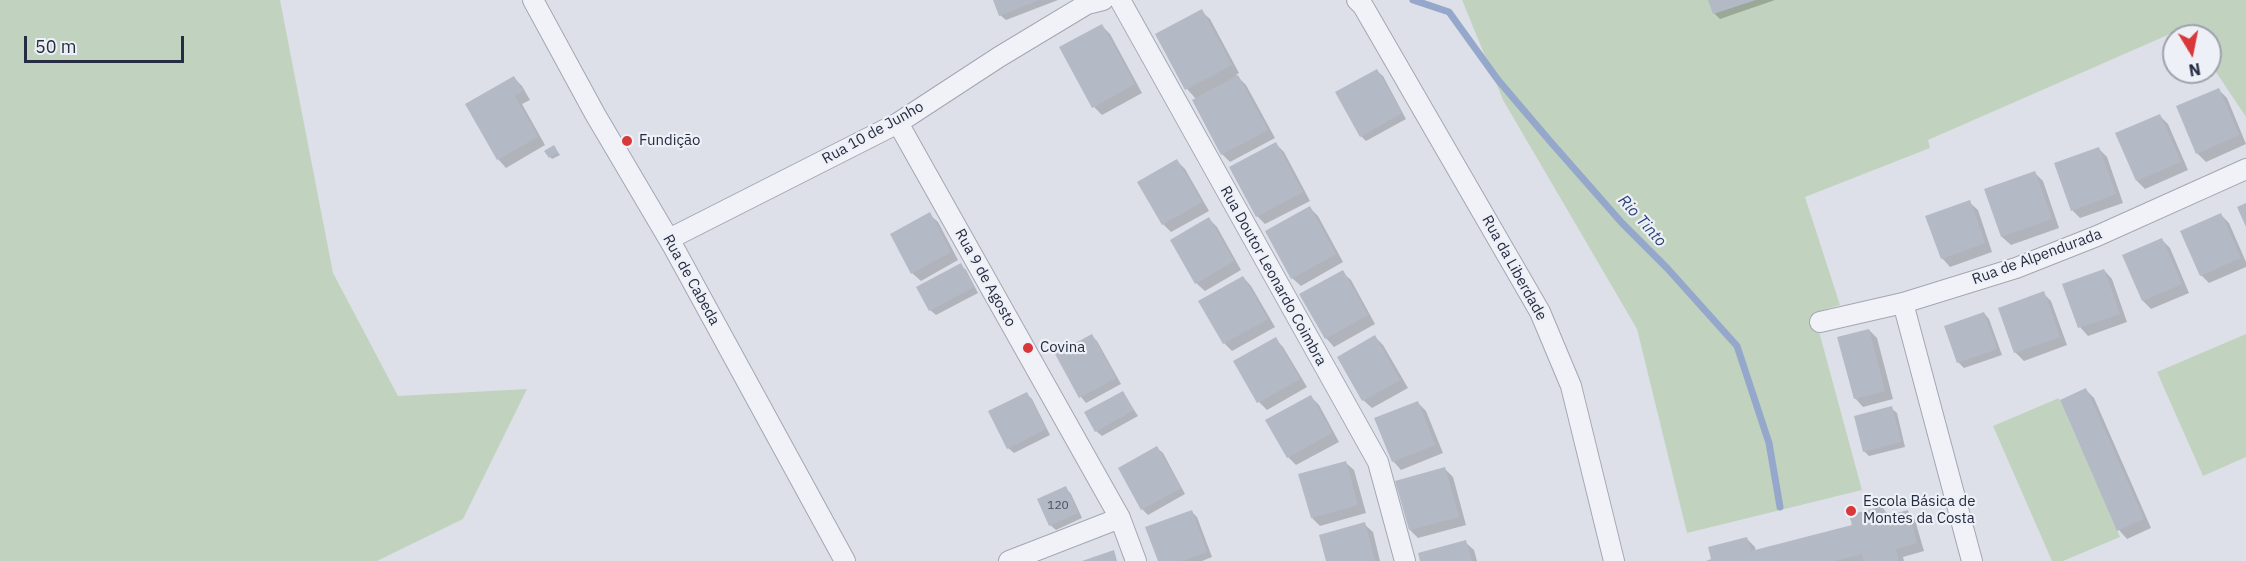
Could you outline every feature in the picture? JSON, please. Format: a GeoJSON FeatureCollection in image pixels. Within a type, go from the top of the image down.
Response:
{"type":"FeatureCollection","features":[{"type":"Feature","properties":{"kind":"street","name":"Rua de Cabeda"},"geometry":{"type":"LineString","coordinates":[[533,0],[595,114],[669,239],[845,561]]}},
{"type":"Feature","properties":{"kind":"street","name":"Rua 10 de Junho"},"geometry":{"type":"LineString","coordinates":[[669,239],[898,123],[1009,51],[1088,4],[1103,0]]}},
{"type":"Feature","properties":{"kind":"street","name":"Rua Doutor Leonardo Coimbra"},"geometry":{"type":"LineString","coordinates":[[1120,0],[1378,462],[1405,561]]}},
{"type":"Feature","properties":{"kind":"street","name":"Rua da Liberdade"},"geometry":{"type":"LineString","coordinates":[[1357,0],[1364,6],[1540,312],[1571,386],[1614,561]]}},
{"type":"Feature","properties":{"kind":"street","name":"Rua 9 de Agosto"},"geometry":{"type":"LineString","coordinates":[[898,123],[1120,518],[1136,561]]}},
{"type":"Feature","properties":{"kind":"street","name":"Rua de Alpendurada"},"geometry":{"type":"LineString","coordinates":[[1820,322],[1903,303],[2016,268],[2097,236],[2246,169]]}},
{"type":"Feature","properties":{"kind":"street"},"geometry":{"type":"LineString","coordinates":[[1903,303],[1972,561]]}},
{"type":"Feature","properties":{"kind":"street"},"geometry":{"type":"LineString","coordinates":[[1010,561],[1120,518]]}},
{"type":"Feature","properties":{"kind":"green space"},"geometry":{"type":"Polygon","coordinates":[[[0,0],[280,0],[333,273],[398,396],[527,389],[463,519],[377,561],[0,561],[0,0]]]}},
{"type":"Feature","properties":{"kind":"green space"},"geometry":{"type":"Polygon","coordinates":[[[1462,0],[2246,0],[2246,117],[2222,81],[2222,24],[2162,24],[2162,38],[1928,140],[1930,148],[1805,197],[1840,305],[1814,313],[1862,490],[1687,533],[1637,329],[1503,100],[1462,0]]]}},
{"type":"Feature","properties":{"kind":"green space"},"geometry":{"type":"Polygon","coordinates":[[[2246,334],[2246,457],[2203,476],[2157,372],[2246,334]]]}},
{"type":"Feature","properties":{"kind":"green space"},"geometry":{"type":"Polygon","coordinates":[[[2059,398],[2120,537],[2063,561],[2052,561],[1993,426],[2059,398]]]}},
{"type":"Feature","properties":{"kind":"building"},"geometry":{"type":"Polygon","coordinates":[[[993,0],[1039,0],[999,16],[993,0]]]}},
{"type":"Feature","properties":{"kind":"building"},"geometry":{"type":"Polygon","coordinates":[[[1708,0],[1756,0],[1713,14],[1708,0]]]}},
{"type":"Feature","properties":{"kind":"building"},"geometry":{"type":"Polygon","coordinates":[[[1202,9],[1232,65],[1185,90],[1155,34],[1202,9]]]}},
{"type":"Feature","properties":{"kind":"building"},"geometry":{"type":"Polygon","coordinates":[[[1102,24],[1135,84],[1092,108],[1059,47],[1102,24]]]}},
{"type":"Feature","properties":{"kind":"building"},"geometry":{"type":"Polygon","coordinates":[[[1377,69],[1402,113],[1360,137],[1335,92],[1377,69]]]}},
{"type":"Feature","properties":{"kind":"building"},"geometry":{"type":"Polygon","coordinates":[[[1238,75],[1268,130],[1221,155],[1192,100],[1238,75]]]}},
{"type":"Feature","properties":{"kind":"building"},"geometry":{"type":"Polygon","coordinates":[[[514,76],[523,91],[515,96],[538,137],[497,160],[465,104],[514,76]]]}},
{"type":"Feature","properties":{"kind":"building"},"geometry":{"type":"Polygon","coordinates":[[[2219,88],[2239,135],[2196,154],[2176,106],[2219,88]]]}},
{"type":"Feature","properties":{"kind":"building"},"geometry":{"type":"Polygon","coordinates":[[[2160,114],[2181,162],[2136,181],[2115,133],[2160,114]]]}},
{"type":"Feature","properties":{"kind":"building"},"geometry":{"type":"Polygon","coordinates":[[[1276,142],[1303,192],[1256,217],[1229,167],[1276,142]]]}},
{"type":"Feature","properties":{"kind":"building"},"geometry":{"type":"Polygon","coordinates":[[[554,145],[558,152],[549,158],[544,151],[554,145]]]}},
{"type":"Feature","properties":{"kind":"building"},"geometry":{"type":"Polygon","coordinates":[[[2099,147],[2116,194],[2071,211],[2054,163],[2099,147]]]}},
{"type":"Feature","properties":{"kind":"building"},"geometry":{"type":"Polygon","coordinates":[[[1177,159],[1202,202],[1162,225],[1137,182],[1177,159]]]}},
{"type":"Feature","properties":{"kind":"building"},"geometry":{"type":"Polygon","coordinates":[[[2035,171],[2052,219],[2001,237],[1984,189],[2035,171]]]}},
{"type":"Feature","properties":{"kind":"building"},"geometry":{"type":"Polygon","coordinates":[[[1970,200],[1985,243],[1941,259],[1925,216],[1970,200]]]}},
{"type":"Feature","properties":{"kind":"building"},"geometry":{"type":"Polygon","coordinates":[[[2246,203],[2246,227],[2237,207],[2246,203]]]}},
{"type":"Feature","properties":{"kind":"building"},"geometry":{"type":"Polygon","coordinates":[[[1310,206],[1336,254],[1291,279],[1265,231],[1310,206]]]}},
{"type":"Feature","properties":{"kind":"building"},"geometry":{"type":"Polygon","coordinates":[[[930,212],[951,252],[911,274],[890,234],[930,212]]]}},
{"type":"Feature","properties":{"kind":"building"},"geometry":{"type":"Polygon","coordinates":[[[2221,213],[2241,258],[2200,276],[2180,231],[2221,213]]]}},
{"type":"Feature","properties":{"kind":"building"},"geometry":{"type":"Polygon","coordinates":[[[1209,217],[1234,261],[1195,284],[1170,240],[1209,217]]]}},
{"type":"Feature","properties":{"kind":"building"},"geometry":{"type":"Polygon","coordinates":[[[2162,238],[2182,284],[2142,301],[2122,255],[2162,238]]]}},
{"type":"Feature","properties":{"kind":"building"},"geometry":{"type":"Polygon","coordinates":[[[961,263],[974,287],[929,311],[916,287],[961,263]]]}},
{"type":"Feature","properties":{"kind":"building"},"geometry":{"type":"Polygon","coordinates":[[[2104,269],[2120,314],[2078,328],[2062,284],[2104,269]]]}},
{"type":"Feature","properties":{"kind":"building"},"geometry":{"type":"Polygon","coordinates":[[[1343,270],[1368,315],[1325,339],[1299,294],[1343,270]]]}},
{"type":"Feature","properties":{"kind":"building"},"geometry":{"type":"Polygon","coordinates":[[[1243,276],[1268,319],[1223,344],[1198,301],[1243,276]]]}},
{"type":"Feature","properties":{"kind":"building"},"geometry":{"type":"Polygon","coordinates":[[[2044,291],[2060,337],[2014,353],[1998,308],[2044,291]]]}},
{"type":"Feature","properties":{"kind":"building"},"geometry":{"type":"Polygon","coordinates":[[[1984,312],[1997,349],[1957,363],[1944,326],[1984,312]]]}},
{"type":"Feature","properties":{"kind":"building"},"geometry":{"type":"Polygon","coordinates":[[[1869,329],[1885,391],[1854,399],[1837,337],[1869,329]]]}},
{"type":"Feature","properties":{"kind":"building"},"geometry":{"type":"Polygon","coordinates":[[[1092,334],[1116,378],[1079,398],[1055,354],[1092,334]]]}},
{"type":"Feature","properties":{"kind":"building"},"geometry":{"type":"Polygon","coordinates":[[[1375,335],[1400,380],[1362,401],[1337,357],[1375,335]]]}},
{"type":"Feature","properties":{"kind":"building"},"geometry":{"type":"Polygon","coordinates":[[[1276,337],[1300,379],[1257,403],[1233,361],[1276,337]]]}},
{"type":"Feature","properties":{"kind":"building"},"geometry":{"type":"Polygon","coordinates":[[[2086,388],[2144,519],[2117,531],[2060,400],[2086,388]]]}},
{"type":"Feature","properties":{"kind":"building"},"geometry":{"type":"Polygon","coordinates":[[[1123,391],[1134,410],[1095,432],[1084,412],[1123,391]]]}},
{"type":"Feature","properties":{"kind":"building"},"geometry":{"type":"Polygon","coordinates":[[[1027,392],[1046,429],[1007,449],[988,411],[1027,392]]]}},
{"type":"Feature","properties":{"kind":"building"},"geometry":{"type":"Polygon","coordinates":[[[1311,395],[1332,433],[1287,458],[1265,420],[1311,395]]]}},
{"type":"Feature","properties":{"kind":"building"},"geometry":{"type":"Polygon","coordinates":[[[1418,401],[1435,445],[1392,462],[1374,418],[1418,401]]]}},
{"type":"Feature","properties":{"kind":"building"},"geometry":{"type":"Polygon","coordinates":[[[1892,406],[1901,442],[1863,452],[1854,416],[1892,406]]]}},
{"type":"Feature","properties":{"kind":"building"},"geometry":{"type":"Polygon","coordinates":[[[1157,446],[1181,488],[1141,510],[1118,468],[1157,446]]]}},
{"type":"Feature","properties":{"kind":"building"},"geometry":{"type":"Polygon","coordinates":[[[1346,461],[1358,505],[1311,518],[1298,474],[1346,461]]]}},
{"type":"Feature","properties":{"kind":"building"},"geometry":{"type":"Polygon","coordinates":[[[1445,467],[1459,517],[1409,530],[1395,481],[1445,467]]]}},
{"type":"Feature","properties":{"kind":"building"},"geometry":{"type":"Polygon","coordinates":[[[1066,486],[1078,513],[1049,526],[1037,499],[1066,486]]]}},
{"type":"Feature","properties":{"kind":"building"},"geometry":{"type":"Polygon","coordinates":[[[1883,506],[1886,516],[1908,510],[1917,543],[1896,549],[1899,561],[1864,561],[1862,554],[1835,561],[1706,561],[1711,559],[1708,547],[1747,537],[1751,551],[1852,525],[1849,515],[1883,506]]]}},
{"type":"Feature","properties":{"kind":"building"},"geometry":{"type":"Polygon","coordinates":[[[1192,510],[1207,552],[1182,561],[1158,561],[1145,527],[1192,510]]]}},
{"type":"Feature","properties":{"kind":"building"},"geometry":{"type":"Polygon","coordinates":[[[1365,522],[1375,561],[1326,561],[1319,535],[1365,522]]]}},
{"type":"Feature","properties":{"kind":"building"},"geometry":{"type":"Polygon","coordinates":[[[1466,540],[1472,561],[1420,561],[1418,553],[1466,540]]]}},
{"type":"Feature","properties":{"kind":"building"},"geometry":{"type":"Polygon","coordinates":[[[1114,550],[1117,561],[1082,561],[1114,550]]]}},
{"type":"Feature","properties":{"kind":"waterway","name":"Rio Tinto"},"geometry":{"type":"LineString","coordinates":[[1413,0],[1449,12],[1498,80],[1549,140],[1622,223],[1667,268],[1737,346],[1769,443],[1780,507]]}},
{"type":"Feature","properties":{"kind":"place","name":"Fundição"},"geometry":{"type":"Point","coordinates":[627,141]}},
{"type":"Feature","properties":{"kind":"place","name":"Covina"},"geometry":{"type":"Point","coordinates":[1028,348]}},
{"type":"Feature","properties":{"kind":"place","name":"Escola Básica de Montes da Costa"},"geometry":{"type":"Point","coordinates":[1851,511]}}]}
